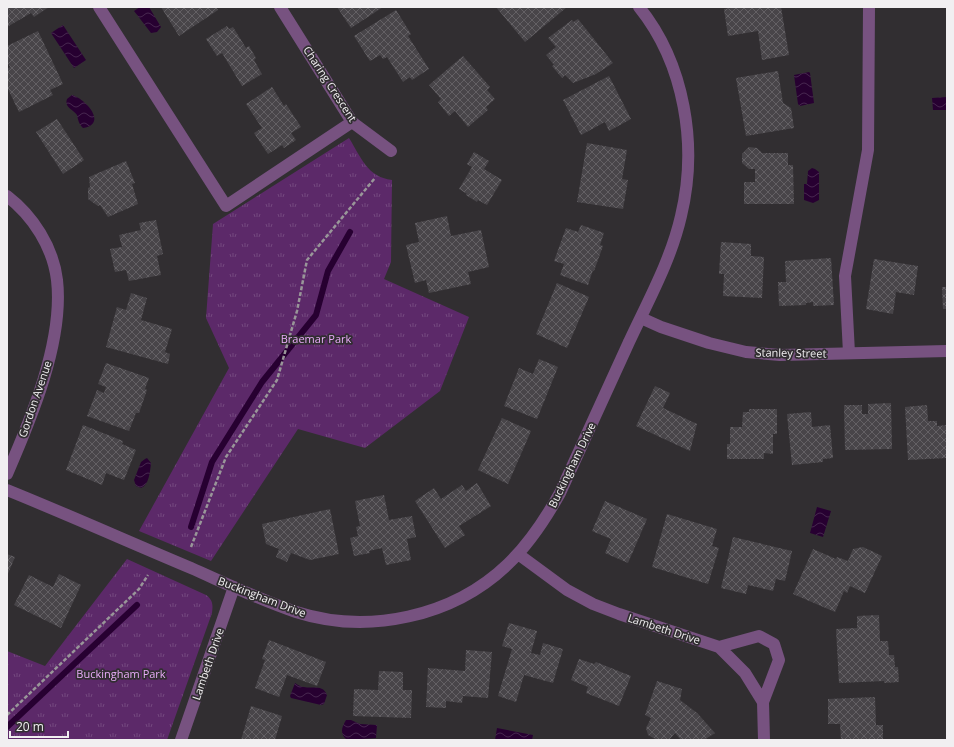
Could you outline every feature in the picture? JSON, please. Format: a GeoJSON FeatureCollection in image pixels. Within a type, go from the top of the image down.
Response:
{"type":"FeatureCollection","features":[{"type":"Feature","properties":{"kind":"street"},"geometry":{"type":"LineString","coordinates":[[99,7],[226,206],[352,122]]}},
{"type":"Feature","properties":{"kind":"street","name":"Charing Crescent"},"geometry":{"type":"LineString","coordinates":[[280,7],[352,122],[391,151]]}},
{"type":"Feature","properties":{"kind":"street","name":"Buckingham Drive"},"geometry":{"type":"LineString","coordinates":[[7,490],[234,587],[296,612],[319,618],[364,622],[406,617],[455,601],[487,582],[508,565],[518,554],[547,516],[560,493],[641,318],[670,251],[681,217],[687,189],[688,159],[684,107],[674,71],[661,42],[647,17],[639,7]]}},
{"type":"Feature","properties":{"kind":"street"},"geometry":{"type":"LineString","coordinates":[[849,353],[845,276],[868,150],[869,7]]}},
{"type":"Feature","properties":{"kind":"street","name":"Gordon Avenue"},"geometry":{"type":"LineString","coordinates":[[7,196],[25,212],[47,246],[54,265],[58,296],[55,332],[40,392],[7,474]]}},
{"type":"Feature","properties":{"kind":"street","name":"Stanley Street"},"geometry":{"type":"LineString","coordinates":[[641,318],[709,343],[746,352],[780,355],[947,351]]}},
{"type":"Feature","properties":{"kind":"street","name":"Lambeth Drive"},"geometry":{"type":"LineString","coordinates":[[518,554],[567,590],[593,604],[719,647],[746,673],[763,702],[764,740]]}},
{"type":"Feature","properties":{"kind":"street","name":"Lambeth Drive"},"geometry":{"type":"LineString","coordinates":[[181,740],[234,587]]}},
{"type":"Feature","properties":{"kind":"street"},"geometry":{"type":"LineString","coordinates":[[719,647],[758,636],[774,644],[779,660],[763,702]]}},
{"type":"Feature","properties":{"kind":"path"},"geometry":{"type":"LineString","coordinates":[[191,547],[226,457],[278,380],[297,311],[307,260],[376,178]]}},
{"type":"Feature","properties":{"kind":"path"},"geometry":{"type":"LineString","coordinates":[[7,715],[138,589],[148,575]]}},
{"type":"Feature","properties":{"kind":"green space","name":"Braemar Park"},"geometry":{"type":"Polygon","coordinates":[[[349,138],[361,159],[376,175],[392,180],[391,262],[384,279],[469,317],[440,391],[365,448],[298,429],[211,561],[139,531],[229,368],[206,318],[213,224],[349,138]]]}},
{"type":"Feature","properties":{"kind":"green space","name":"Buckingham Park"},"geometry":{"type":"Polygon","coordinates":[[[127,559],[206,595],[212,603],[212,613],[167,740],[7,740],[7,651],[45,666],[127,559]]]}},
{"type":"Feature","properties":{"kind":"water"},"geometry":{"type":"Polygon","coordinates":[[[140,7],[149,7],[161,27],[157,32],[151,33],[134,11],[140,7]]]}},
{"type":"Feature","properties":{"kind":"water"},"geometry":{"type":"Polygon","coordinates":[[[63,25],[86,60],[74,68],[51,33],[63,25]]]}},
{"type":"Feature","properties":{"kind":"water"},"geometry":{"type":"Polygon","coordinates":[[[809,72],[814,103],[800,106],[798,104],[794,75],[809,72]]]}},
{"type":"Feature","properties":{"kind":"water"},"geometry":{"type":"Polygon","coordinates":[[[72,95],[83,101],[92,112],[94,122],[90,126],[83,128],[77,115],[68,106],[66,102],[67,99],[72,95]]]}},
{"type":"Feature","properties":{"kind":"water"},"geometry":{"type":"Polygon","coordinates":[[[947,97],[947,110],[933,110],[932,98],[947,97]]]}},
{"type":"Feature","properties":{"kind":"water"},"geometry":{"type":"Polygon","coordinates":[[[812,168],[819,172],[819,200],[813,203],[804,200],[804,184],[807,184],[808,171],[812,168]]]}},
{"type":"Feature","properties":{"kind":"water"},"geometry":{"type":"Polygon","coordinates":[[[147,458],[151,463],[150,474],[146,484],[141,488],[136,486],[134,480],[141,462],[147,458]]]}},
{"type":"Feature","properties":{"kind":"water"},"geometry":{"type":"Polygon","coordinates":[[[817,507],[831,511],[823,537],[810,533],[817,507]]]}},
{"type":"Feature","properties":{"kind":"water"},"geometry":{"type":"Polygon","coordinates":[[[295,683],[302,687],[323,689],[327,695],[324,704],[321,705],[291,698],[290,696],[295,683]]]}},
{"type":"Feature","properties":{"kind":"water"},"geometry":{"type":"Polygon","coordinates":[[[346,720],[351,720],[360,724],[377,725],[376,738],[347,740],[342,733],[346,720]]]}},
{"type":"Feature","properties":{"kind":"water"},"geometry":{"type":"Polygon","coordinates":[[[497,728],[533,735],[532,740],[495,740],[497,728]]]}},
{"type":"Feature","properties":{"kind":"building"},"geometry":{"type":"Polygon","coordinates":[[[7,7],[49,7],[34,17],[31,13],[7,27],[7,7]]]}},
{"type":"Feature","properties":{"kind":"building"},"geometry":{"type":"Polygon","coordinates":[[[161,7],[216,7],[218,10],[179,36],[161,7]]]}},
{"type":"Feature","properties":{"kind":"building"},"geometry":{"type":"Polygon","coordinates":[[[337,7],[383,7],[351,28],[337,7]]]}},
{"type":"Feature","properties":{"kind":"building"},"geometry":{"type":"Polygon","coordinates":[[[496,7],[567,7],[525,42],[496,7]]]}},
{"type":"Feature","properties":{"kind":"building"},"geometry":{"type":"Polygon","coordinates":[[[738,7],[781,7],[789,55],[762,60],[758,31],[728,36],[724,9],[738,7]]]}},
{"type":"Feature","properties":{"kind":"building"},"geometry":{"type":"Polygon","coordinates":[[[396,10],[411,34],[408,36],[429,69],[412,80],[410,77],[403,82],[387,57],[383,59],[380,55],[370,61],[354,36],[396,10]]]}},
{"type":"Feature","properties":{"kind":"building"},"geometry":{"type":"Polygon","coordinates":[[[578,19],[613,63],[596,74],[573,83],[565,75],[562,78],[552,66],[554,65],[546,55],[556,47],[548,38],[572,20],[573,22],[578,19]]]}},
{"type":"Feature","properties":{"kind":"building"},"geometry":{"type":"Polygon","coordinates":[[[227,26],[229,29],[233,27],[246,48],[249,46],[256,58],[254,60],[262,74],[242,86],[222,53],[217,56],[206,39],[227,26]]]}},
{"type":"Feature","properties":{"kind":"building"},"geometry":{"type":"Polygon","coordinates":[[[38,31],[63,84],[50,90],[53,95],[19,112],[7,87],[7,69],[10,67],[7,61],[7,46],[38,31]]]}},
{"type":"Feature","properties":{"kind":"building"},"geometry":{"type":"Polygon","coordinates":[[[463,56],[490,87],[487,90],[495,99],[486,107],[488,110],[468,127],[455,111],[449,116],[438,102],[441,99],[429,85],[463,56]]]}},
{"type":"Feature","properties":{"kind":"building"},"geometry":{"type":"Polygon","coordinates":[[[778,71],[783,103],[791,108],[794,128],[746,136],[736,78],[778,71]]]}},
{"type":"Feature","properties":{"kind":"building"},"geometry":{"type":"Polygon","coordinates":[[[609,76],[631,119],[609,131],[605,122],[581,135],[563,100],[609,76]]]}},
{"type":"Feature","properties":{"kind":"building"},"geometry":{"type":"Polygon","coordinates":[[[272,87],[284,106],[286,104],[301,127],[291,133],[296,140],[284,148],[282,145],[268,154],[254,133],[262,128],[246,104],[272,87]]]}},
{"type":"Feature","properties":{"kind":"building"},"geometry":{"type":"Polygon","coordinates":[[[57,119],[84,160],[63,174],[36,132],[57,119]]]}},
{"type":"Feature","properties":{"kind":"building"},"geometry":{"type":"Polygon","coordinates":[[[587,143],[627,150],[622,179],[628,180],[623,209],[577,202],[587,143]]]}},
{"type":"Feature","properties":{"kind":"building"},"geometry":{"type":"Polygon","coordinates":[[[749,147],[757,148],[762,153],[788,153],[788,165],[793,165],[794,204],[744,204],[744,182],[755,182],[755,169],[749,169],[742,163],[742,154],[749,147]]]}},
{"type":"Feature","properties":{"kind":"building"},"geometry":{"type":"Polygon","coordinates":[[[474,152],[489,161],[484,169],[502,180],[487,205],[478,200],[477,202],[459,189],[472,167],[467,164],[474,152]]]}},
{"type":"Feature","properties":{"kind":"building"},"geometry":{"type":"Polygon","coordinates":[[[126,161],[135,183],[132,184],[138,204],[108,217],[100,205],[98,206],[88,199],[88,188],[90,187],[89,177],[126,161]]]}},
{"type":"Feature","properties":{"kind":"building"},"geometry":{"type":"Polygon","coordinates":[[[447,216],[451,236],[481,230],[489,267],[468,272],[471,284],[429,293],[426,280],[415,283],[406,245],[419,242],[415,223],[447,216]]]}},
{"type":"Feature","properties":{"kind":"building"},"geometry":{"type":"Polygon","coordinates":[[[156,220],[163,254],[157,256],[161,275],[129,281],[126,270],[115,272],[110,249],[122,247],[119,235],[141,230],[139,223],[156,220]]]}},
{"type":"Feature","properties":{"kind":"building"},"geometry":{"type":"Polygon","coordinates":[[[581,225],[604,233],[600,245],[603,246],[588,285],[560,275],[564,264],[554,261],[566,228],[578,232],[581,225]]]}},
{"type":"Feature","properties":{"kind":"building"},"geometry":{"type":"Polygon","coordinates":[[[721,242],[751,244],[751,256],[764,257],[762,298],[723,296],[724,274],[719,274],[721,242]]]}},
{"type":"Feature","properties":{"kind":"building"},"geometry":{"type":"Polygon","coordinates":[[[831,258],[834,305],[813,306],[813,302],[806,303],[806,305],[779,306],[778,282],[786,282],[785,261],[831,258]]]}},
{"type":"Feature","properties":{"kind":"building"},"geometry":{"type":"Polygon","coordinates":[[[874,259],[918,266],[914,295],[896,292],[893,314],[866,309],[874,259]]]}},
{"type":"Feature","properties":{"kind":"building"},"geometry":{"type":"Polygon","coordinates":[[[557,283],[589,297],[567,348],[536,334],[557,283]]]}},
{"type":"Feature","properties":{"kind":"building"},"geometry":{"type":"Polygon","coordinates":[[[942,287],[947,287],[947,309],[943,309],[942,287]]]}},
{"type":"Feature","properties":{"kind":"building"},"geometry":{"type":"Polygon","coordinates":[[[131,293],[147,298],[141,320],[172,329],[165,352],[170,354],[168,364],[106,347],[117,307],[126,310],[131,293]]]}},
{"type":"Feature","properties":{"kind":"building"},"geometry":{"type":"Polygon","coordinates":[[[539,359],[558,367],[537,419],[504,406],[519,368],[533,374],[539,359]]]}},
{"type":"Feature","properties":{"kind":"building"},"geometry":{"type":"Polygon","coordinates":[[[106,363],[149,378],[145,389],[147,390],[139,413],[136,413],[129,431],[87,416],[97,390],[104,393],[106,387],[98,384],[106,363]]]}},
{"type":"Feature","properties":{"kind":"building"},"geometry":{"type":"Polygon","coordinates":[[[655,386],[670,393],[663,408],[697,424],[690,451],[636,426],[655,386]]]}},
{"type":"Feature","properties":{"kind":"building"},"geometry":{"type":"Polygon","coordinates":[[[891,403],[892,449],[845,450],[844,405],[862,405],[862,414],[868,414],[868,404],[891,403]]]}},
{"type":"Feature","properties":{"kind":"building"},"geometry":{"type":"Polygon","coordinates":[[[927,405],[928,421],[937,421],[937,426],[947,425],[947,458],[908,460],[905,407],[927,405]]]}},
{"type":"Feature","properties":{"kind":"building"},"geometry":{"type":"Polygon","coordinates":[[[749,409],[777,409],[777,434],[773,434],[773,454],[764,453],[764,459],[727,459],[727,444],[730,444],[730,427],[742,427],[743,412],[749,412],[749,409]]]}},
{"type":"Feature","properties":{"kind":"building"},"geometry":{"type":"Polygon","coordinates":[[[811,412],[812,427],[830,425],[833,458],[823,459],[823,462],[792,465],[787,414],[811,412]]]}},
{"type":"Feature","properties":{"kind":"building"},"geometry":{"type":"Polygon","coordinates":[[[502,418],[531,431],[508,484],[478,470],[502,418]]]}},
{"type":"Feature","properties":{"kind":"building"},"geometry":{"type":"Polygon","coordinates":[[[83,425],[123,441],[122,444],[136,450],[124,480],[106,473],[102,485],[66,470],[83,425]]]}},
{"type":"Feature","properties":{"kind":"building"},"geometry":{"type":"Polygon","coordinates":[[[477,483],[491,506],[459,526],[465,535],[445,548],[415,501],[434,488],[441,499],[462,485],[466,491],[477,483]]]}},
{"type":"Feature","properties":{"kind":"building"},"geometry":{"type":"Polygon","coordinates":[[[384,495],[389,520],[412,516],[416,537],[407,539],[411,560],[386,565],[382,548],[369,551],[370,553],[354,556],[350,538],[358,536],[356,527],[360,526],[355,501],[384,495]]]}},
{"type":"Feature","properties":{"kind":"building"},"geometry":{"type":"Polygon","coordinates":[[[605,501],[647,519],[628,563],[605,553],[611,539],[592,531],[605,501]]]}},
{"type":"Feature","properties":{"kind":"building"},"geometry":{"type":"Polygon","coordinates":[[[330,509],[339,554],[310,560],[291,553],[287,562],[276,557],[279,549],[266,544],[262,524],[330,509]]]}},
{"type":"Feature","properties":{"kind":"building"},"geometry":{"type":"Polygon","coordinates":[[[667,514],[717,529],[712,546],[719,548],[708,584],[652,567],[667,514]]]}},
{"type":"Feature","properties":{"kind":"building"},"geometry":{"type":"Polygon","coordinates":[[[733,537],[792,551],[785,581],[776,579],[773,591],[748,585],[746,594],[721,588],[733,537]]]}},
{"type":"Feature","properties":{"kind":"building"},"geometry":{"type":"Polygon","coordinates":[[[863,547],[882,556],[865,593],[850,586],[847,593],[844,591],[835,612],[793,594],[813,549],[836,559],[837,557],[848,561],[853,549],[863,547]]]}},
{"type":"Feature","properties":{"kind":"building"},"geometry":{"type":"Polygon","coordinates":[[[7,554],[15,557],[7,576],[7,554]]]}},
{"type":"Feature","properties":{"kind":"building"},"geometry":{"type":"Polygon","coordinates":[[[59,574],[81,585],[61,628],[14,605],[29,575],[53,587],[59,574]]]}},
{"type":"Feature","properties":{"kind":"building"},"geometry":{"type":"Polygon","coordinates":[[[879,615],[880,641],[888,641],[889,655],[894,655],[895,667],[898,667],[899,682],[884,683],[884,681],[839,683],[836,629],[857,628],[857,616],[879,615]]]}},
{"type":"Feature","properties":{"kind":"building"},"geometry":{"type":"Polygon","coordinates":[[[509,623],[537,631],[531,653],[540,655],[543,643],[563,649],[553,683],[524,675],[516,702],[498,696],[512,649],[502,646],[509,623]]]}},
{"type":"Feature","properties":{"kind":"building"},"geometry":{"type":"Polygon","coordinates":[[[269,640],[326,662],[317,686],[287,675],[279,697],[255,688],[265,660],[262,659],[269,640]]]}},
{"type":"Feature","properties":{"kind":"building"},"geometry":{"type":"Polygon","coordinates":[[[466,650],[492,652],[488,698],[463,696],[462,703],[446,701],[446,708],[426,707],[428,668],[465,671],[466,650]]]}},
{"type":"Feature","properties":{"kind":"building"},"geometry":{"type":"Polygon","coordinates":[[[579,659],[594,664],[596,662],[631,676],[619,706],[586,693],[588,687],[571,680],[579,659]]]}},
{"type":"Feature","properties":{"kind":"building"},"geometry":{"type":"Polygon","coordinates":[[[379,671],[403,672],[403,690],[412,690],[411,718],[353,716],[354,689],[378,690],[379,671]]]}},
{"type":"Feature","properties":{"kind":"building"},"geometry":{"type":"Polygon","coordinates":[[[657,681],[682,689],[680,700],[697,713],[715,733],[704,740],[681,740],[675,733],[669,740],[657,740],[648,735],[646,728],[651,718],[645,715],[657,681]]]}},
{"type":"Feature","properties":{"kind":"building"},"geometry":{"type":"Polygon","coordinates":[[[875,697],[876,725],[883,725],[883,740],[841,740],[840,724],[828,724],[828,699],[875,697]]]}},
{"type":"Feature","properties":{"kind":"building"},"geometry":{"type":"Polygon","coordinates":[[[251,706],[282,716],[275,740],[241,740],[251,706]]]}},
{"type":"Feature","properties":{"kind":"waterway"},"geometry":{"type":"LineString","coordinates":[[191,527],[212,462],[262,382],[316,315],[328,271],[350,232]]}},
{"type":"Feature","properties":{"kind":"waterway"},"geometry":{"type":"LineString","coordinates":[[7,727],[137,605]]}}]}
